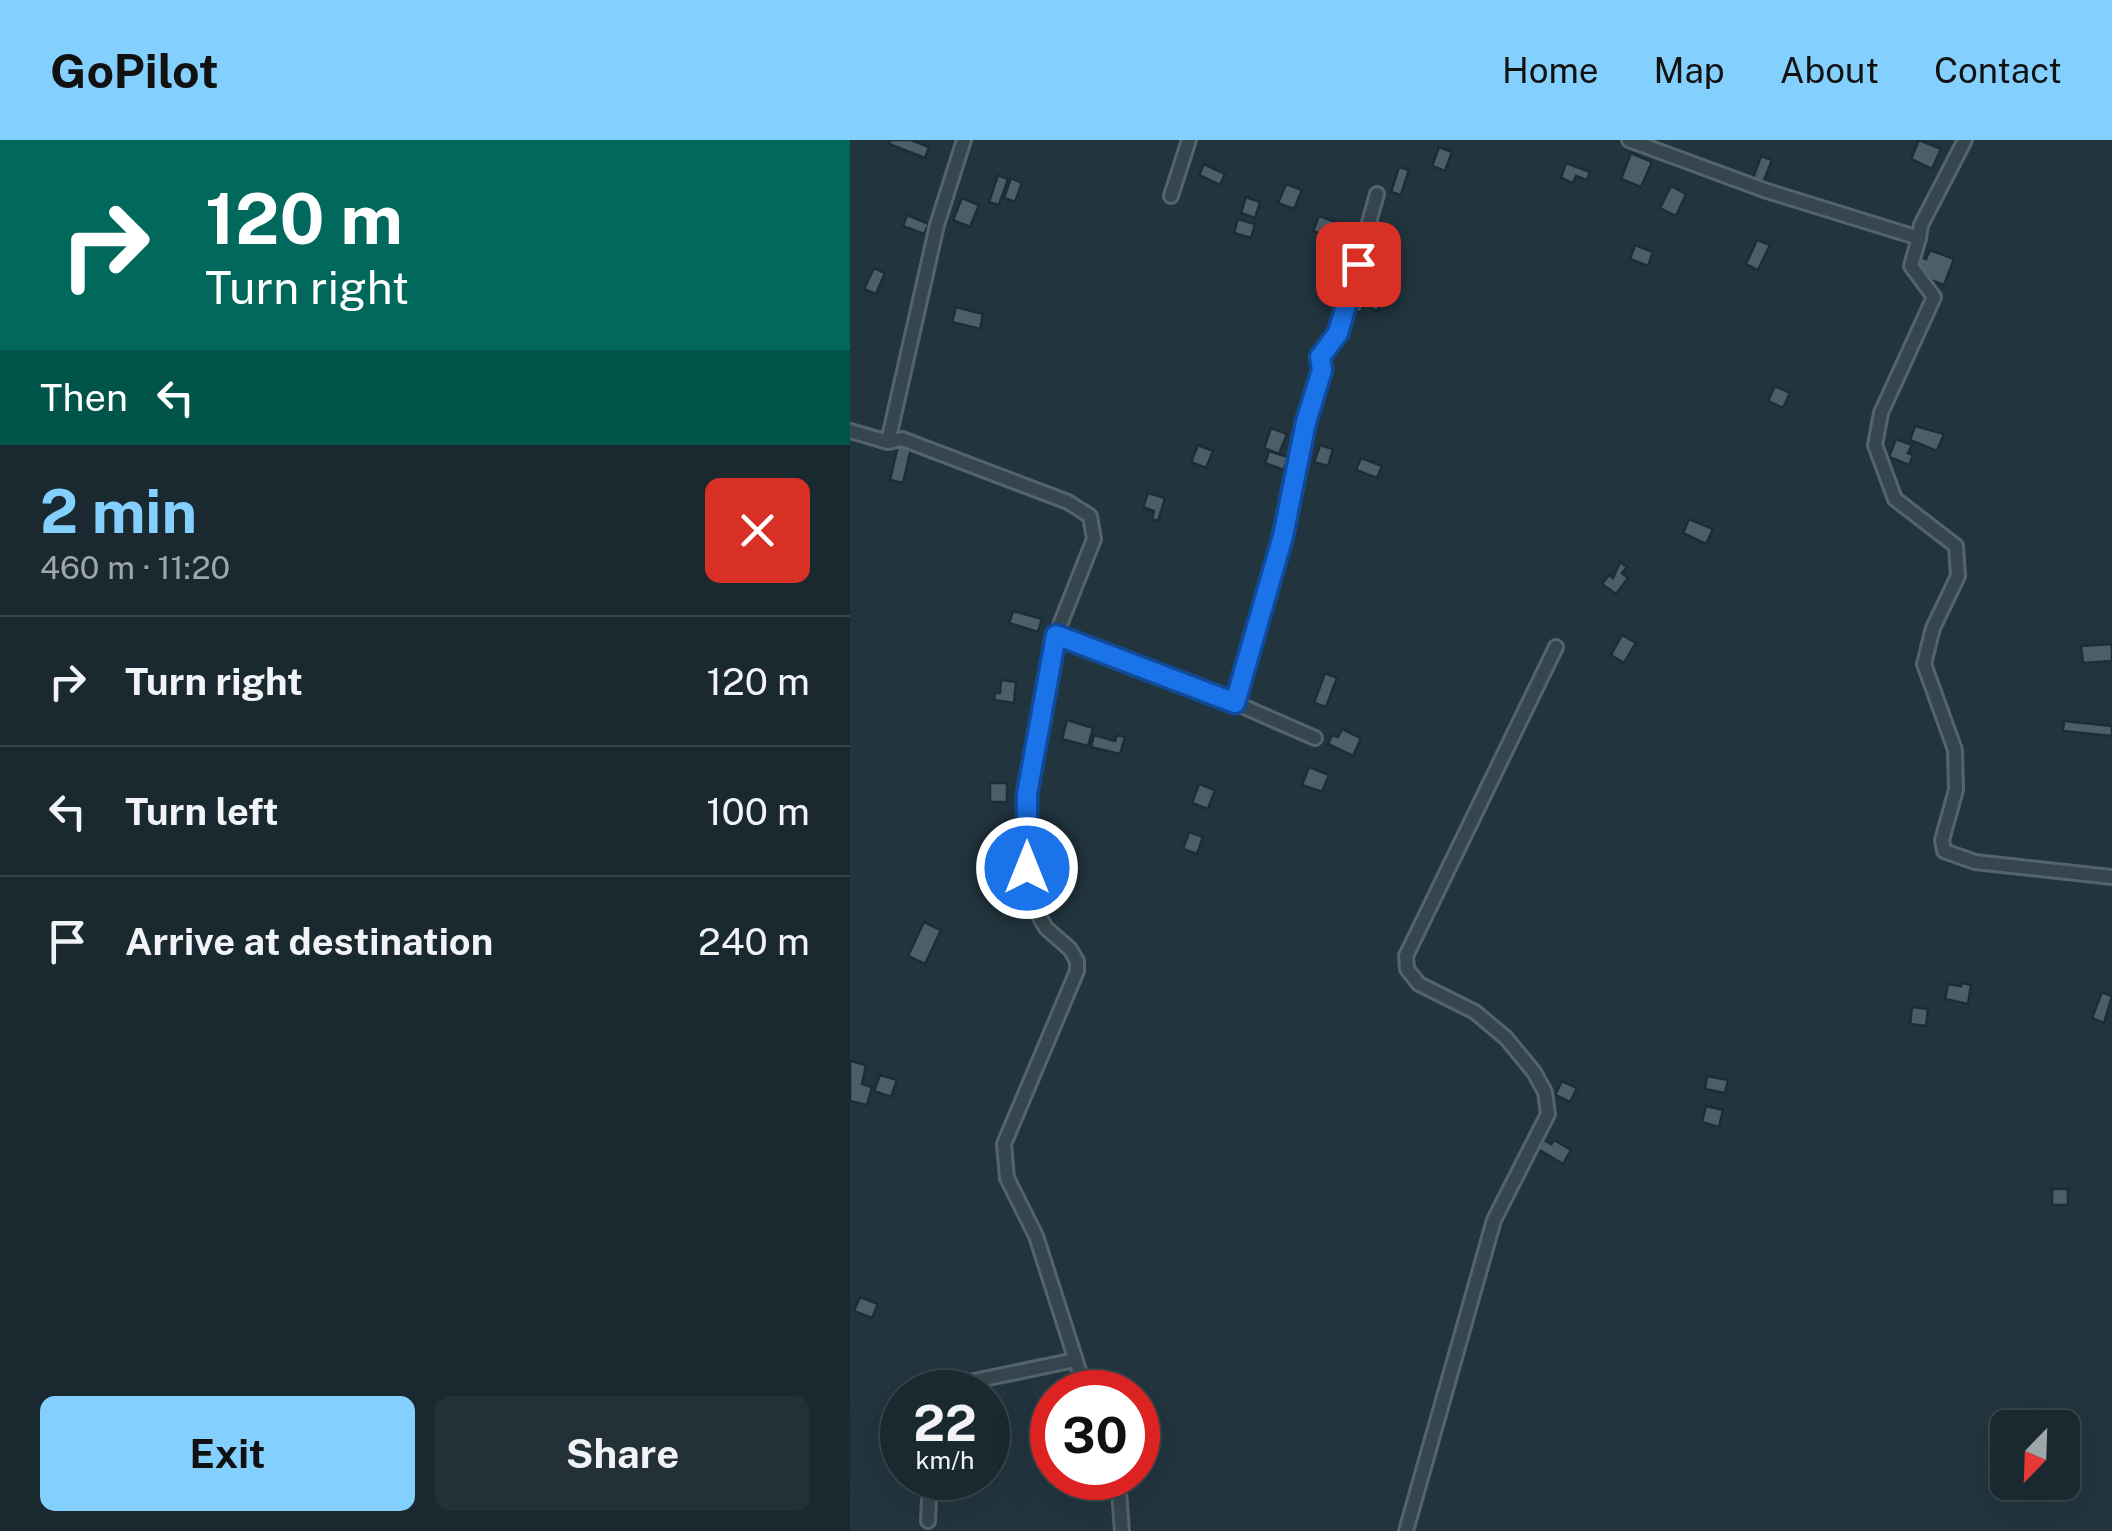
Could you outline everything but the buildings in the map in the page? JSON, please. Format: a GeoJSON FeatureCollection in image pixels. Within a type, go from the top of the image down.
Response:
{"type":"FeatureCollection","features":[{"type":"Feature","properties":{"kind":"street"},"geometry":{"type":"LineString","coordinates":[[888,442],[936,225],[964,140]]}},
{"type":"Feature","properties":{"kind":"street"},"geometry":{"type":"LineString","coordinates":[[1171,196],[1189,140]]}},
{"type":"Feature","properties":{"kind":"street"},"geometry":{"type":"LineString","coordinates":[[1629,140],[1767,191],[1919,238]]}},
{"type":"Feature","properties":{"kind":"street"},"geometry":{"type":"LineString","coordinates":[[1965,140],[1921,225],[1911,266],[1934,297],[1880,413],[1875,445],[1895,498],[1956,546],[1958,576],[1932,628],[1924,664],[1956,750],[1956,790],[1942,840],[1944,852],[1975,862],[2112,877]]}},
{"type":"Feature","properties":{"kind":"street"},"geometry":{"type":"LineString","coordinates":[[1235,703],[1283,536],[1306,422],[1322,370],[1320,357],[1338,333],[1377,194]]}},
{"type":"Feature","properties":{"kind":"street"},"geometry":{"type":"LineString","coordinates":[[850,431],[888,442],[902,439],[1068,502],[1090,516],[1094,539],[1056,635],[1027,794],[1030,900],[1046,928],[1070,949],[1077,961],[1077,971],[1004,1144],[1006,1178],[1036,1236],[1078,1370]]}},
{"type":"Feature","properties":{"kind":"street"},"geometry":{"type":"LineString","coordinates":[[1056,635],[1315,738]]}},
{"type":"Feature","properties":{"kind":"street"},"geometry":{"type":"LineString","coordinates":[[1406,1531],[1494,1220],[1548,1114],[1545,1092],[1534,1072],[1506,1038],[1475,1012],[1418,984],[1406,970],[1406,956],[1556,647]]}},
{"type":"Feature","properties":{"kind":"street"},"geometry":{"type":"LineString","coordinates":[[1010,1374],[1075,1360]]}},
{"type":"Feature","properties":{"kind":"street"},"geometry":{"type":"LineString","coordinates":[[928,1521],[929,1500]]}},
{"type":"Feature","properties":{"kind":"street"},"geometry":{"type":"LineString","coordinates":[[1120,1500],[1122,1531]]}},
{"type":"Feature","properties":{"kind":"route"},"geometry":{"type":"LineString","coordinates":[[1027,868],[1027,794],[1056,635],[1235,703],[1283,536],[1306,422],[1322,370],[1320,357],[1338,333],[1358,264]]}}]}
